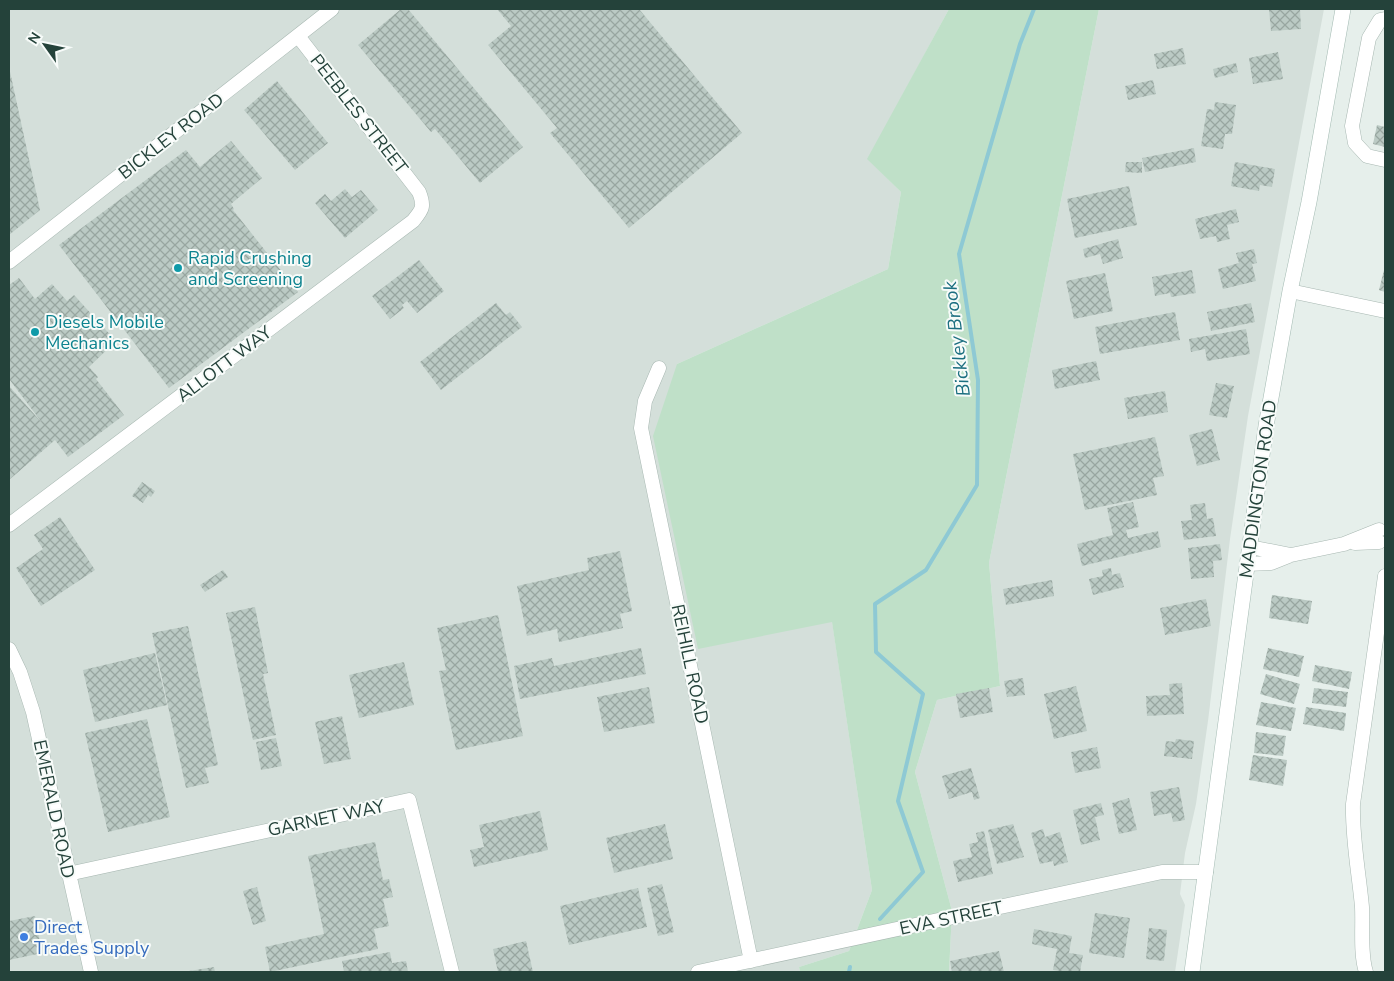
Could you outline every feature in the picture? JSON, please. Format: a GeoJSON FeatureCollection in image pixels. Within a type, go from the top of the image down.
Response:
{"type":"FeatureCollection","features":[{"type":"Feature","properties":{"kind":"main road","name":"MADDINGTON ROAD"},"geometry":{"type":"LineString","coordinates":[[1192,972],[1266,426],[1343,9]]}},
{"type":"Feature","properties":{"kind":"street","name":"BICKLEY ROAD"},"geometry":{"type":"LineString","coordinates":[[9,262],[332,9]]}},
{"type":"Feature","properties":{"kind":"street"},"geometry":{"type":"LineString","coordinates":[[1385,19],[1380,20],[1369,38],[1352,126],[1355,144],[1367,156],[1385,160]]}},
{"type":"Feature","properties":{"kind":"street","name":"PEEBLES STREET"},"geometry":{"type":"LineString","coordinates":[[298,36],[419,192]]}},
{"type":"Feature","properties":{"kind":"street","name":"ALLOTT WAY"},"geometry":{"type":"LineString","coordinates":[[9,525],[413,221],[422,210],[423,201],[419,192]]}},
{"type":"Feature","properties":{"kind":"street"},"geometry":{"type":"LineString","coordinates":[[1290,291],[1385,311]]}},
{"type":"Feature","properties":{"kind":"street","name":"REIHILL ROAD"},"geometry":{"type":"LineString","coordinates":[[659,368],[645,402],[642,428],[751,961]]}},
{"type":"Feature","properties":{"kind":"street"},"geometry":{"type":"LineString","coordinates":[[1247,564],[1271,563],[1291,555],[1344,544],[1383,531]]}},
{"type":"Feature","properties":{"kind":"street"},"geometry":{"type":"LineString","coordinates":[[1250,547],[1291,555]]}},
{"type":"Feature","properties":{"kind":"street"},"geometry":{"type":"LineString","coordinates":[[1366,972],[1353,804],[1385,582]]}},
{"type":"Feature","properties":{"kind":"street","name":"EMERALD ROAD"},"geometry":{"type":"LineString","coordinates":[[9,649],[20,672],[33,712],[91,972]]}},
{"type":"Feature","properties":{"kind":"street","name":"GARNET WAY"},"geometry":{"type":"LineString","coordinates":[[68,874],[409,800],[452,972]]}},
{"type":"Feature","properties":{"kind":"street","name":"EVA STREET"},"geometry":{"type":"LineString","coordinates":[[698,972],[1162,872],[1206,872]]}},
{"type":"Feature","properties":{"kind":"shaded area"},"geometry":{"type":"Polygon","coordinates":[[[9,9],[949,9],[868,159],[901,192],[888,269],[677,364],[832,621],[872,890],[849,951],[799,967],[800,972],[9,972],[9,9]]]}},
{"type":"Feature","properties":{"kind":"shaded area"},"geometry":{"type":"Polygon","coordinates":[[[1099,9],[1324,9],[1248,416],[1230,539],[1208,721],[1196,804],[1185,853],[1180,894],[1185,905],[1175,972],[949,972],[952,911],[915,772],[937,700],[1000,686],[989,563],[1099,9]]]}},
{"type":"Feature","properties":{"kind":"green space"},"geometry":{"type":"Polygon","coordinates":[[[949,9],[1099,9],[989,563],[1000,686],[937,700],[915,772],[952,911],[949,972],[800,972],[799,967],[849,951],[872,890],[832,622],[698,649],[653,436],[677,364],[888,269],[901,192],[867,159],[949,9]]]}},
{"type":"Feature","properties":{"kind":"building"},"geometry":{"type":"Polygon","coordinates":[[[401,9],[408,9],[523,147],[480,183],[435,129],[431,132],[358,45],[401,9]]]}},
{"type":"Feature","properties":{"kind":"building"},"geometry":{"type":"Polygon","coordinates":[[[497,9],[639,9],[742,133],[629,228],[550,133],[557,128],[488,45],[511,26],[497,9]]]}},
{"type":"Feature","properties":{"kind":"building"},"geometry":{"type":"Polygon","coordinates":[[[1269,9],[1300,9],[1301,29],[1271,31],[1269,9]]]}},
{"type":"Feature","properties":{"kind":"building"},"geometry":{"type":"Polygon","coordinates":[[[1183,48],[1186,64],[1157,69],[1154,54],[1183,48]]]}},
{"type":"Feature","properties":{"kind":"building"},"geometry":{"type":"Polygon","coordinates":[[[1278,52],[1283,79],[1253,84],[1249,58],[1278,52]]]}},
{"type":"Feature","properties":{"kind":"building"},"geometry":{"type":"Polygon","coordinates":[[[1236,63],[1238,72],[1215,78],[1213,69],[1236,63]]]}},
{"type":"Feature","properties":{"kind":"building"},"geometry":{"type":"Polygon","coordinates":[[[9,67],[40,210],[9,235],[9,67]]]}},
{"type":"Feature","properties":{"kind":"building"},"geometry":{"type":"Polygon","coordinates":[[[1153,80],[1156,94],[1128,100],[1125,86],[1153,80]]]}},
{"type":"Feature","properties":{"kind":"building"},"geometry":{"type":"Polygon","coordinates":[[[277,81],[328,143],[295,170],[244,110],[277,81]]]}},
{"type":"Feature","properties":{"kind":"building"},"geometry":{"type":"Polygon","coordinates":[[[1215,102],[1236,105],[1232,134],[1225,134],[1223,149],[1201,146],[1207,109],[1214,110],[1215,102]]]}},
{"type":"Feature","properties":{"kind":"building"},"geometry":{"type":"Polygon","coordinates":[[[1377,125],[1385,127],[1385,147],[1373,144],[1377,125]]]}},
{"type":"Feature","properties":{"kind":"building","name":"Rapid Crushing and Screening"},"geometry":{"type":"Polygon","coordinates":[[[231,141],[262,178],[231,204],[233,210],[298,292],[169,388],[59,245],[186,150],[200,167],[231,141]]]}},
{"type":"Feature","properties":{"kind":"building"},"geometry":{"type":"Polygon","coordinates":[[[1194,148],[1196,162],[1145,172],[1142,158],[1194,148]]]}},
{"type":"Feature","properties":{"kind":"building"},"geometry":{"type":"Polygon","coordinates":[[[1126,162],[1142,162],[1142,173],[1125,172],[1126,162]]]}},
{"type":"Feature","properties":{"kind":"building"},"geometry":{"type":"Polygon","coordinates":[[[1235,162],[1275,169],[1272,187],[1260,185],[1259,191],[1231,186],[1235,162]]]}},
{"type":"Feature","properties":{"kind":"building"},"geometry":{"type":"Polygon","coordinates":[[[1129,186],[1137,225],[1075,238],[1067,199],[1129,186]]]}},
{"type":"Feature","properties":{"kind":"building"},"geometry":{"type":"Polygon","coordinates":[[[345,189],[352,197],[361,190],[378,210],[345,238],[315,203],[325,194],[331,201],[345,189]]]}},
{"type":"Feature","properties":{"kind":"building"},"geometry":{"type":"Polygon","coordinates":[[[1236,209],[1239,222],[1227,225],[1230,239],[1217,242],[1216,236],[1200,239],[1195,219],[1236,209]]]}},
{"type":"Feature","properties":{"kind":"building"},"geometry":{"type":"Polygon","coordinates":[[[1118,239],[1123,258],[1103,264],[1100,254],[1085,258],[1083,249],[1118,239]]]}},
{"type":"Feature","properties":{"kind":"building"},"geometry":{"type":"Polygon","coordinates":[[[1254,249],[1257,263],[1252,264],[1256,281],[1223,289],[1218,269],[1239,263],[1236,253],[1254,249]]]}},
{"type":"Feature","properties":{"kind":"building"},"geometry":{"type":"Polygon","coordinates":[[[419,260],[444,291],[417,313],[407,301],[402,305],[404,308],[390,319],[372,296],[419,260]]]}},
{"type":"Feature","properties":{"kind":"building"},"geometry":{"type":"Polygon","coordinates":[[[1385,266],[1385,292],[1379,290],[1385,266]]]}},
{"type":"Feature","properties":{"kind":"building"},"geometry":{"type":"Polygon","coordinates":[[[1192,270],[1196,293],[1171,297],[1170,293],[1155,296],[1152,277],[1192,270]]]}},
{"type":"Feature","properties":{"kind":"building"},"geometry":{"type":"Polygon","coordinates":[[[1105,273],[1113,311],[1074,319],[1066,281],[1105,273]]]}},
{"type":"Feature","properties":{"kind":"building","name":"Diesels Mobile Mechanics"},"geometry":{"type":"Polygon","coordinates":[[[19,278],[35,299],[52,284],[67,301],[74,295],[116,341],[89,367],[124,415],[68,457],[55,440],[9,480],[9,386],[43,424],[9,379],[9,285],[19,278]]]}},
{"type":"Feature","properties":{"kind":"building"},"geometry":{"type":"Polygon","coordinates":[[[496,303],[506,315],[510,312],[522,327],[441,390],[420,362],[496,303]]]}},
{"type":"Feature","properties":{"kind":"building"},"geometry":{"type":"Polygon","coordinates":[[[1251,303],[1255,322],[1211,331],[1207,312],[1251,303]]]}},
{"type":"Feature","properties":{"kind":"building"},"geometry":{"type":"Polygon","coordinates":[[[1175,312],[1180,340],[1100,354],[1095,327],[1175,312]]]}},
{"type":"Feature","properties":{"kind":"building"},"geometry":{"type":"Polygon","coordinates":[[[1246,329],[1250,354],[1207,361],[1205,349],[1191,352],[1189,339],[1246,329]]]}},
{"type":"Feature","properties":{"kind":"building"},"geometry":{"type":"Polygon","coordinates":[[[1096,361],[1100,380],[1055,389],[1052,370],[1096,361]]]}},
{"type":"Feature","properties":{"kind":"building"},"geometry":{"type":"Polygon","coordinates":[[[1216,383],[1234,386],[1227,418],[1209,415],[1216,383]]]}},
{"type":"Feature","properties":{"kind":"building"},"geometry":{"type":"Polygon","coordinates":[[[1165,391],[1168,412],[1128,419],[1124,398],[1165,391]]]}},
{"type":"Feature","properties":{"kind":"building"},"geometry":{"type":"Polygon","coordinates":[[[1212,429],[1220,460],[1197,466],[1189,435],[1212,429]]]}},
{"type":"Feature","properties":{"kind":"building"},"geometry":{"type":"Polygon","coordinates":[[[1155,437],[1164,476],[1153,478],[1157,495],[1085,510],[1073,454],[1155,437]]]}},
{"type":"Feature","properties":{"kind":"building"},"geometry":{"type":"Polygon","coordinates":[[[142,482],[155,491],[151,497],[148,495],[143,503],[132,496],[142,482]]]}},
{"type":"Feature","properties":{"kind":"building"},"geometry":{"type":"Polygon","coordinates":[[[1133,502],[1139,527],[1126,530],[1128,538],[1158,531],[1161,547],[1082,566],[1077,544],[1113,535],[1107,508],[1133,502]]]}},
{"type":"Feature","properties":{"kind":"building"},"geometry":{"type":"Polygon","coordinates":[[[1205,503],[1207,519],[1213,518],[1216,536],[1184,540],[1181,521],[1192,520],[1190,505],[1205,503]]]}},
{"type":"Feature","properties":{"kind":"building"},"geometry":{"type":"Polygon","coordinates":[[[60,517],[95,570],[41,606],[16,568],[43,549],[34,535],[60,517]]]}},
{"type":"Feature","properties":{"kind":"building"},"geometry":{"type":"Polygon","coordinates":[[[1220,544],[1222,560],[1213,561],[1214,577],[1191,579],[1188,548],[1220,544]]]}},
{"type":"Feature","properties":{"kind":"building"},"geometry":{"type":"Polygon","coordinates":[[[620,551],[632,611],[620,614],[623,628],[559,642],[557,629],[527,636],[517,586],[589,570],[587,558],[620,551]]]}},
{"type":"Feature","properties":{"kind":"building"},"geometry":{"type":"Polygon","coordinates":[[[1111,568],[1112,575],[1120,573],[1124,587],[1093,595],[1089,579],[1103,576],[1102,570],[1111,568]]]}},
{"type":"Feature","properties":{"kind":"building"},"geometry":{"type":"Polygon","coordinates":[[[223,570],[228,577],[205,592],[200,585],[223,570]]]}},
{"type":"Feature","properties":{"kind":"building"},"geometry":{"type":"Polygon","coordinates":[[[1052,580],[1054,596],[1006,605],[1003,589],[1052,580]]]}},
{"type":"Feature","properties":{"kind":"building"},"geometry":{"type":"Polygon","coordinates":[[[1272,595],[1312,601],[1308,624],[1269,618],[1272,595]]]}},
{"type":"Feature","properties":{"kind":"building"},"geometry":{"type":"Polygon","coordinates":[[[1206,599],[1211,626],[1165,635],[1160,608],[1206,599]]]}},
{"type":"Feature","properties":{"kind":"building"},"geometry":{"type":"Polygon","coordinates":[[[255,607],[268,673],[263,674],[276,735],[253,740],[226,613],[255,607]]]}},
{"type":"Feature","properties":{"kind":"building"},"geometry":{"type":"Polygon","coordinates":[[[498,615],[523,736],[456,750],[439,671],[446,670],[437,628],[498,615]]]}},
{"type":"Feature","properties":{"kind":"building"},"geometry":{"type":"Polygon","coordinates":[[[188,626],[218,765],[205,768],[209,783],[186,788],[152,633],[188,626]]]}},
{"type":"Feature","properties":{"kind":"building"},"geometry":{"type":"Polygon","coordinates":[[[641,648],[646,674],[520,699],[514,666],[552,658],[554,666],[641,648]]]}},
{"type":"Feature","properties":{"kind":"building"},"geometry":{"type":"Polygon","coordinates":[[[1268,648],[1304,656],[1299,677],[1263,669],[1268,648]]]}},
{"type":"Feature","properties":{"kind":"building"},"geometry":{"type":"Polygon","coordinates":[[[155,653],[167,705],[95,722],[83,670],[155,653]]]}},
{"type":"Feature","properties":{"kind":"building"},"geometry":{"type":"Polygon","coordinates":[[[404,662],[414,705],[359,718],[349,675],[404,662]]]}},
{"type":"Feature","properties":{"kind":"building"},"geometry":{"type":"Polygon","coordinates":[[[1315,665],[1352,672],[1349,689],[1312,681],[1315,665]]]}},
{"type":"Feature","properties":{"kind":"building"},"geometry":{"type":"Polygon","coordinates":[[[1266,674],[1300,684],[1294,704],[1260,694],[1266,674]]]}},
{"type":"Feature","properties":{"kind":"building"},"geometry":{"type":"Polygon","coordinates":[[[1023,678],[1025,695],[1007,697],[1004,681],[1023,678]]]}},
{"type":"Feature","properties":{"kind":"building"},"geometry":{"type":"Polygon","coordinates":[[[1182,683],[1184,714],[1147,716],[1146,696],[1170,695],[1169,684],[1182,683]]]}},
{"type":"Feature","properties":{"kind":"building"},"geometry":{"type":"Polygon","coordinates":[[[1076,686],[1087,731],[1054,739],[1044,694],[1076,686]]]}},
{"type":"Feature","properties":{"kind":"building"},"geometry":{"type":"Polygon","coordinates":[[[649,687],[655,723],[604,732],[597,697],[649,687]]]}},
{"type":"Feature","properties":{"kind":"building"},"geometry":{"type":"Polygon","coordinates":[[[989,688],[993,712],[960,718],[956,694],[989,688]]]}},
{"type":"Feature","properties":{"kind":"building"},"geometry":{"type":"Polygon","coordinates":[[[1314,688],[1348,692],[1346,707],[1312,703],[1314,688]]]}},
{"type":"Feature","properties":{"kind":"building"},"geometry":{"type":"Polygon","coordinates":[[[1261,702],[1296,708],[1291,731],[1256,725],[1261,702]]]}},
{"type":"Feature","properties":{"kind":"building"},"geometry":{"type":"Polygon","coordinates":[[[1306,707],[1346,713],[1344,731],[1303,724],[1306,707]]]}},
{"type":"Feature","properties":{"kind":"building"},"geometry":{"type":"Polygon","coordinates":[[[342,716],[351,759],[324,764],[315,722],[342,716]]]}},
{"type":"Feature","properties":{"kind":"building"},"geometry":{"type":"Polygon","coordinates":[[[147,719],[170,817],[108,832],[85,733],[147,719]]]}},
{"type":"Feature","properties":{"kind":"building"},"geometry":{"type":"Polygon","coordinates":[[[1256,732],[1286,736],[1283,756],[1254,753],[1256,732]]]}},
{"type":"Feature","properties":{"kind":"building"},"geometry":{"type":"Polygon","coordinates":[[[276,738],[282,766],[261,770],[256,742],[276,738]]]}},
{"type":"Feature","properties":{"kind":"building"},"geometry":{"type":"Polygon","coordinates":[[[1176,739],[1194,741],[1192,759],[1164,756],[1166,741],[1175,742],[1176,739]]]}},
{"type":"Feature","properties":{"kind":"building"},"geometry":{"type":"Polygon","coordinates":[[[1097,747],[1101,768],[1075,773],[1071,752],[1097,747]]]}},
{"type":"Feature","properties":{"kind":"building"},"geometry":{"type":"Polygon","coordinates":[[[1253,755],[1287,760],[1283,786],[1249,780],[1253,755]]]}},
{"type":"Feature","properties":{"kind":"building"},"geometry":{"type":"Polygon","coordinates":[[[971,768],[980,798],[974,800],[972,792],[949,799],[942,776],[971,768]]]}},
{"type":"Feature","properties":{"kind":"building"},"geometry":{"type":"Polygon","coordinates":[[[1179,787],[1185,820],[1173,822],[1171,813],[1154,816],[1150,792],[1179,787]]]}},
{"type":"Feature","properties":{"kind":"building"},"geometry":{"type":"Polygon","coordinates":[[[1129,798],[1137,830],[1119,834],[1112,803],[1129,798]]]}},
{"type":"Feature","properties":{"kind":"building"},"geometry":{"type":"Polygon","coordinates":[[[1101,803],[1104,815],[1095,817],[1100,840],[1081,845],[1073,810],[1101,803]]]}},
{"type":"Feature","properties":{"kind":"building"},"geometry":{"type":"Polygon","coordinates":[[[540,811],[548,850],[474,867],[470,850],[484,847],[479,825],[540,811]]]}},
{"type":"Feature","properties":{"kind":"building"},"geometry":{"type":"Polygon","coordinates":[[[665,824],[673,859],[614,873],[606,838],[665,824]]]}},
{"type":"Feature","properties":{"kind":"building"},"geometry":{"type":"Polygon","coordinates":[[[1013,824],[1024,857],[997,864],[988,830],[1013,824]]]}},
{"type":"Feature","properties":{"kind":"building"},"geometry":{"type":"Polygon","coordinates":[[[1043,829],[1045,837],[1060,832],[1068,862],[1054,866],[1053,861],[1040,864],[1031,833],[1043,829]]]}},
{"type":"Feature","properties":{"kind":"building"},"geometry":{"type":"Polygon","coordinates":[[[984,831],[993,874],[958,882],[953,861],[972,857],[969,844],[978,842],[976,833],[984,831]]]}},
{"type":"Feature","properties":{"kind":"building"},"geometry":{"type":"Polygon","coordinates":[[[375,842],[383,880],[389,879],[393,897],[383,899],[389,926],[374,929],[378,949],[270,972],[265,947],[324,934],[308,856],[375,842]]]}},
{"type":"Feature","properties":{"kind":"building"},"geometry":{"type":"Polygon","coordinates":[[[662,884],[674,932],[658,936],[647,888],[662,884]]]}},
{"type":"Feature","properties":{"kind":"building"},"geometry":{"type":"Polygon","coordinates":[[[257,887],[266,921],[253,925],[243,891],[257,887]]]}},
{"type":"Feature","properties":{"kind":"building"},"geometry":{"type":"Polygon","coordinates":[[[638,888],[647,927],[569,945],[560,906],[638,888]]]}},
{"type":"Feature","properties":{"kind":"building"},"geometry":{"type":"Polygon","coordinates":[[[1095,913],[1130,918],[1124,958],[1089,953],[1095,913]]]}},
{"type":"Feature","properties":{"kind":"building","name":"Direct Trades Supply"},"geometry":{"type":"Polygon","coordinates":[[[35,916],[42,953],[9,960],[9,921],[35,916]]]}},
{"type":"Feature","properties":{"kind":"building"},"geometry":{"type":"Polygon","coordinates":[[[1149,928],[1167,930],[1164,961],[1146,959],[1149,928]]]}},
{"type":"Feature","properties":{"kind":"building"},"geometry":{"type":"Polygon","coordinates":[[[1034,929],[1072,936],[1069,953],[1083,955],[1080,972],[1053,970],[1057,949],[1032,944],[1034,929]]]}},
{"type":"Feature","properties":{"kind":"building"},"geometry":{"type":"Polygon","coordinates":[[[526,941],[533,972],[498,972],[493,949],[526,941]]]}},
{"type":"Feature","properties":{"kind":"building"},"geometry":{"type":"Polygon","coordinates":[[[999,951],[1004,972],[952,972],[950,961],[999,951]]]}},
{"type":"Feature","properties":{"kind":"building"},"geometry":{"type":"Polygon","coordinates":[[[390,952],[392,963],[406,961],[408,972],[344,972],[342,961],[390,952]]]}},
{"type":"Feature","properties":{"kind":"building"},"geometry":{"type":"Polygon","coordinates":[[[214,967],[215,972],[189,972],[189,971],[214,967]]]}},
{"type":"Feature","properties":{"kind":"waterway","name":"Bickley Brook"},"geometry":{"type":"LineString","coordinates":[[880,919],[923,872],[898,801],[923,694],[876,652],[875,604],[926,570],[977,485],[978,380],[959,254],[1020,44],[1034,9]]}},
{"type":"Feature","properties":{"kind":"waterway","name":"Bickley Brook"},"geometry":{"type":"LineString","coordinates":[[849,972],[850,967]]}},
{"type":"Feature","properties":{"kind":"place","name":"Rapid Crushing and Screening"},"geometry":{"type":"Point","coordinates":[178,268]}},
{"type":"Feature","properties":{"kind":"place","name":"Diesels Mobile Mechanics"},"geometry":{"type":"Point","coordinates":[35,332]}},
{"type":"Feature","properties":{"kind":"place","name":"Direct Trades Supply"},"geometry":{"type":"Point","coordinates":[24,937]}}]}
